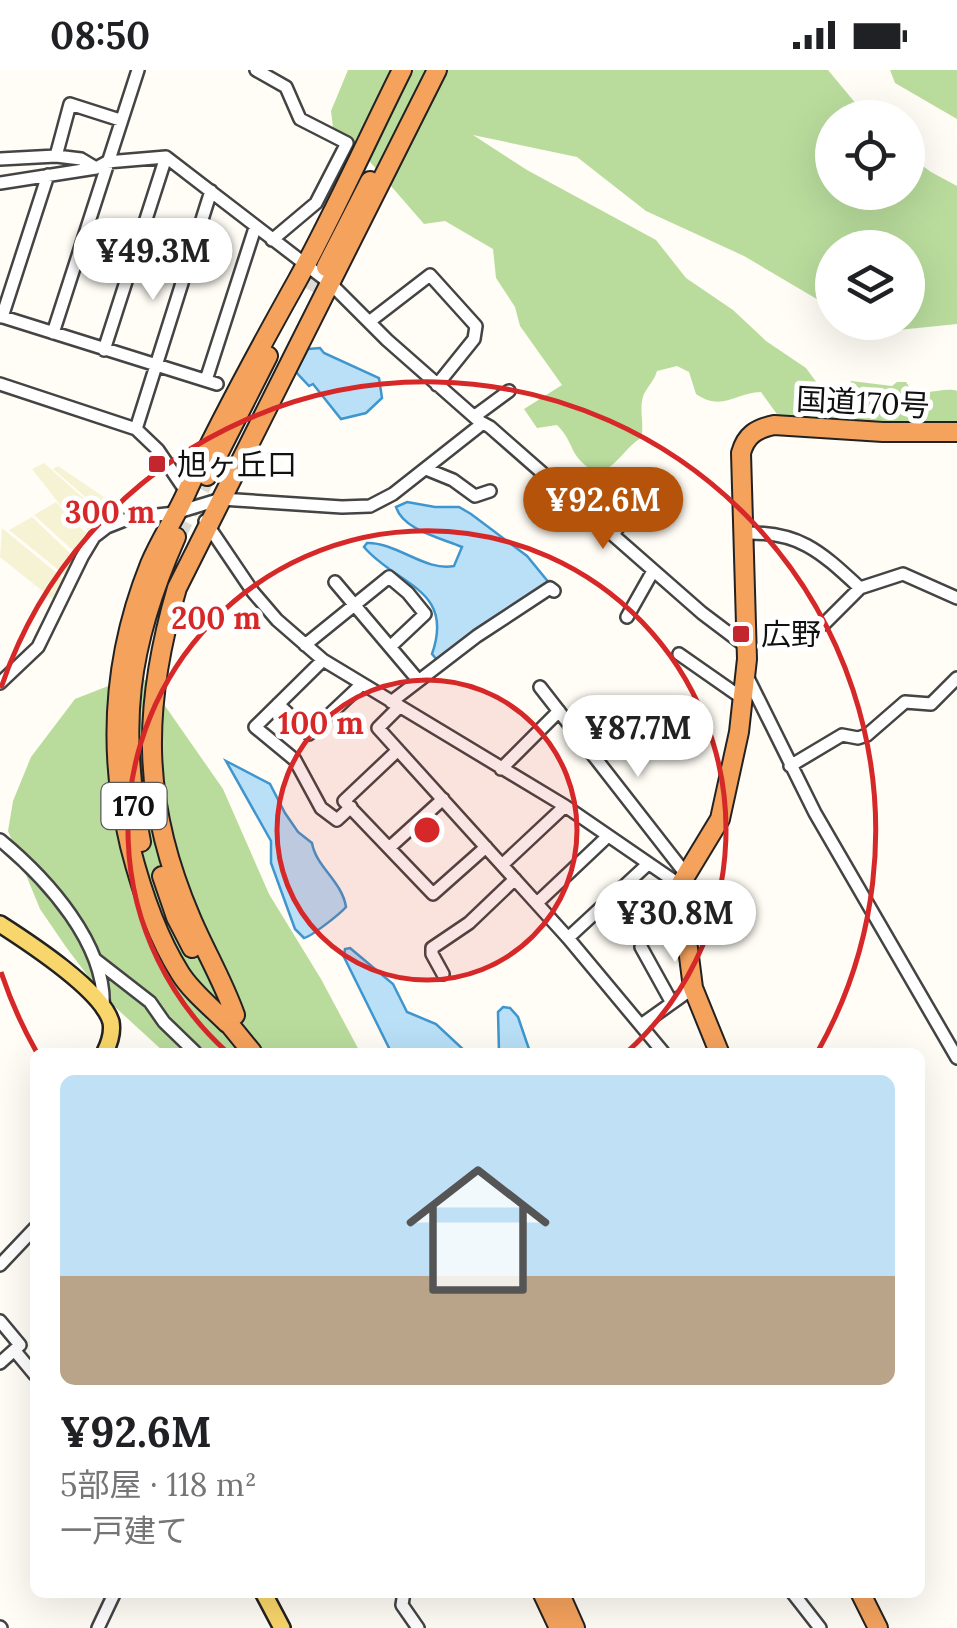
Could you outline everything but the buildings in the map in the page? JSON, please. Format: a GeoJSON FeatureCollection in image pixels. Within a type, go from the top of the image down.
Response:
{"type":"FeatureCollection","features":[{"type":"Feature","properties":{"kind":"highway"},"geometry":{"type":"LineString","coordinates":[[316,276],[402,70]]}},
{"type":"Feature","properties":{"kind":"highway"},"geometry":{"type":"LineString","coordinates":[[215,485],[414,70]]}},
{"type":"Feature","properties":{"kind":"highway"},"geometry":{"type":"LineString","coordinates":[[231,1019],[221,978],[190,916],[168,858],[154,800],[153,690],[164,632],[178,588],[208,525],[215,485],[316,276],[428,70]]}},
{"type":"Feature","properties":{"kind":"highway"},"geometry":{"type":"LineString","coordinates":[[231,1019],[181,976],[156,926],[134,864],[116,770],[116,717],[123,655],[151,562],[175,513],[191,500],[232,397],[316,276],[437,70]]}},
{"type":"Feature","properties":{"kind":"highway","name":"国道170号"},"geometry":{"type":"LineString","coordinates":[[682,879],[720,820],[739,732],[747,647],[740,453],[744,442],[762,428],[774,425],[957,432]]}},
{"type":"Feature","properties":{"kind":"highway","name":"170"},"geometry":{"type":"LineString","coordinates":[[182,538],[145,668],[141,745],[144,800],[157,859],[176,917],[249,1048]]}},
{"type":"Feature","properties":{"kind":"highway"},"geometry":{"type":"LineString","coordinates":[[682,879],[693,988],[717,1048]]}},
{"type":"Feature","properties":{"kind":"highway","name":"170"},"geometry":{"type":"LineString","coordinates":[[231,1019],[262,1048]]}},
{"type":"Feature","properties":{"kind":"highway"},"geometry":{"type":"LineString","coordinates":[[545,1598],[559,1628]]}},
{"type":"Feature","properties":{"kind":"highway"},"geometry":{"type":"LineString","coordinates":[[562,1598],[575,1628]]}},
{"type":"Feature","properties":{"kind":"highway"},"geometry":{"type":"LineString","coordinates":[[863,1598],[878,1628]]}},
{"type":"Feature","properties":{"kind":"main road"},"geometry":{"type":"LineString","coordinates":[[0,924],[50,958],[103,1010],[112,1027],[107,1048]]}},
{"type":"Feature","properties":{"kind":"main road"},"geometry":{"type":"LineString","coordinates":[[266,1598],[282,1628]]}},
{"type":"Feature","properties":{"kind":"street"},"geometry":{"type":"LineString","coordinates":[[53,333],[102,165],[138,70]]}},
{"type":"Feature","properties":{"kind":"street"},"geometry":{"type":"LineString","coordinates":[[256,70],[286,86],[300,118],[347,143],[316,203],[272,240]]}},
{"type":"Feature","properties":{"kind":"street"},"geometry":{"type":"LineString","coordinates":[[56,156],[70,104],[120,120]]}},
{"type":"Feature","properties":{"kind":"street"},"geometry":{"type":"LineString","coordinates":[[0,159],[56,156],[102,165]]}},
{"type":"Feature","properties":{"kind":"street"},"geometry":{"type":"LineString","coordinates":[[104,350],[166,157]]}},
{"type":"Feature","properties":{"kind":"street"},"geometry":{"type":"LineString","coordinates":[[0,183],[166,157],[316,276],[653,571],[747,647]]}},
{"type":"Feature","properties":{"kind":"street"},"geometry":{"type":"LineString","coordinates":[[48,175],[1,316],[211,382],[255,228]]}},
{"type":"Feature","properties":{"kind":"street"},"geometry":{"type":"LineString","coordinates":[[136,428],[211,192]]}},
{"type":"Feature","properties":{"kind":"street"},"geometry":{"type":"LineString","coordinates":[[369,322],[430,274],[476,326],[474,339],[436,384]]}},
{"type":"Feature","properties":{"kind":"street"},"geometry":{"type":"LineString","coordinates":[[0,384],[136,428],[158,450],[253,592],[323,660],[565,806],[648,864],[682,879]]}},
{"type":"Feature","properties":{"kind":"street"},"geometry":{"type":"LineString","coordinates":[[477,419],[509,391]]}},
{"type":"Feature","properties":{"kind":"street"},"geometry":{"type":"LineString","coordinates":[[191,500],[215,485],[358,508],[382,501],[426,469],[478,427],[477,419]]}},
{"type":"Feature","properties":{"kind":"street"},"geometry":{"type":"LineString","coordinates":[[426,469],[453,480],[476,496],[490,491]]}},
{"type":"Feature","properties":{"kind":"street"},"geometry":{"type":"LineString","coordinates":[[613,534],[638,502],[642,486]]}},
{"type":"Feature","properties":{"kind":"street"},"geometry":{"type":"LineString","coordinates":[[0,683],[38,647],[94,538],[107,527],[130,518],[175,513]]}},
{"type":"Feature","properties":{"kind":"street"},"geometry":{"type":"LineString","coordinates":[[743,534],[773,532],[788,536],[814,549],[860,588]]}},
{"type":"Feature","properties":{"kind":"street"},"geometry":{"type":"LineString","coordinates":[[627,618],[653,571]]}},
{"type":"Feature","properties":{"kind":"street"},"geometry":{"type":"LineString","coordinates":[[824,624],[860,588],[903,574],[957,598]]}},
{"type":"Feature","properties":{"kind":"street"},"geometry":{"type":"LineString","coordinates":[[305,645],[389,577],[425,614],[390,647]]}},
{"type":"Feature","properties":{"kind":"street"},"geometry":{"type":"LineString","coordinates":[[335,582],[418,680]]}},
{"type":"Feature","properties":{"kind":"street"},"geometry":{"type":"LineString","coordinates":[[554,591],[550,588],[518,608],[418,680],[378,728],[568,938],[660,1048]]}},
{"type":"Feature","properties":{"kind":"street"},"geometry":{"type":"LineString","coordinates":[[679,654],[742,698]]}},
{"type":"Feature","properties":{"kind":"street"},"geometry":{"type":"LineString","coordinates":[[323,660],[255,727],[294,760],[324,812],[336,820],[350,807]]}},
{"type":"Feature","properties":{"kind":"street"},"geometry":{"type":"LineString","coordinates":[[746,674],[762,700],[790,766],[957,1058]]}},
{"type":"Feature","properties":{"kind":"street"},"geometry":{"type":"LineString","coordinates":[[790,766],[842,735],[867,735],[905,702],[931,704],[957,678]]}},
{"type":"Feature","properties":{"kind":"street"},"geometry":{"type":"LineString","coordinates":[[278,704],[309,734],[362,684]]}},
{"type":"Feature","properties":{"kind":"street"},"geometry":{"type":"LineString","coordinates":[[540,687],[682,879]]}},
{"type":"Feature","properties":{"kind":"street"},"geometry":{"type":"LineString","coordinates":[[501,768],[558,711]]}},
{"type":"Feature","properties":{"kind":"street"},"geometry":{"type":"LineString","coordinates":[[398,750],[344,801],[433,894],[486,847]]}},
{"type":"Feature","properties":{"kind":"street"},"geometry":{"type":"LineString","coordinates":[[390,848],[443,800]]}},
{"type":"Feature","properties":{"kind":"street"},"geometry":{"type":"LineString","coordinates":[[502,865],[565,806]]}},
{"type":"Feature","properties":{"kind":"street"},"geometry":{"type":"LineString","coordinates":[[536,903],[608,836]]}},
{"type":"Feature","properties":{"kind":"street"},"geometry":{"type":"LineString","coordinates":[[0,840],[53,891],[104,984],[103,1010]]}},
{"type":"Feature","properties":{"kind":"street"},"geometry":{"type":"LineString","coordinates":[[568,938],[648,864]]}},
{"type":"Feature","properties":{"kind":"street"},"geometry":{"type":"LineString","coordinates":[[442,974],[432,948],[470,924],[515,879]]}},
{"type":"Feature","properties":{"kind":"street"},"geometry":{"type":"LineString","coordinates":[[642,947],[672,1003]]}},
{"type":"Feature","properties":{"kind":"street"},"geometry":{"type":"LineString","coordinates":[[93,958],[150,1002],[191,1048]]}},
{"type":"Feature","properties":{"kind":"street"},"geometry":{"type":"LineString","coordinates":[[641,1025],[693,988]]}},
{"type":"Feature","properties":{"kind":"street"},"geometry":{"type":"LineString","coordinates":[[0,1266],[30,1233]]}},
{"type":"Feature","properties":{"kind":"street"},"geometry":{"type":"LineString","coordinates":[[0,1321],[20,1345],[0,1364]]}},
{"type":"Feature","properties":{"kind":"street"},"geometry":{"type":"LineString","coordinates":[[14,1351],[30,1369]]}},
{"type":"Feature","properties":{"kind":"street"},"geometry":{"type":"LineString","coordinates":[[98,1628],[113,1598]]}},
{"type":"Feature","properties":{"kind":"street"},"geometry":{"type":"LineString","coordinates":[[403,1598],[402,1604],[418,1628]]}},
{"type":"Feature","properties":{"kind":"street"},"geometry":{"type":"LineString","coordinates":[[797,1598],[820,1628]]}},
{"type":"Feature","properties":{"kind":"shaded area"},"geometry":{"type":"Polygon","coordinates":[[[44,463],[108,520],[91,533],[61,506],[32,469],[44,463]]]}},
{"type":"Feature","properties":{"kind":"shaded area"},"geometry":{"type":"Polygon","coordinates":[[[58,466],[126,512],[111,519],[53,469],[58,466]]]}},
{"type":"Feature","properties":{"kind":"shaded area"},"geometry":{"type":"Polygon","coordinates":[[[56,502],[89,536],[77,554],[34,515],[56,502]]]}},
{"type":"Feature","properties":{"kind":"shaded area"},"geometry":{"type":"Polygon","coordinates":[[[32,517],[75,558],[66,576],[9,530],[32,517]]]}},
{"type":"Feature","properties":{"kind":"shaded area"},"geometry":{"type":"Polygon","coordinates":[[[2,528],[64,579],[55,601],[0,557],[2,528]]]}},
{"type":"Feature","properties":{"kind":"green space"},"geometry":{"type":"Polygon","coordinates":[[[348,70],[828,70],[853,100],[815,100],[815,210],[925,210],[925,168],[957,186],[957,324],[925,327],[925,230],[815,230],[815,298],[744,256],[646,211],[577,157],[473,135],[527,170],[656,240],[686,278],[806,368],[817,383],[846,387],[851,381],[892,386],[906,382],[912,391],[957,391],[957,426],[897,428],[779,417],[761,392],[721,402],[705,399],[696,394],[689,372],[677,366],[657,371],[644,394],[641,438],[609,468],[596,473],[580,461],[557,425],[537,428],[524,409],[562,385],[520,326],[515,307],[496,278],[493,249],[445,221],[424,224],[351,140],[333,128],[331,111],[348,70]]]}},
{"type":"Feature","properties":{"kind":"green space"},"geometry":{"type":"Polygon","coordinates":[[[890,70],[957,70],[957,119],[925,100],[895,83],[890,70]]]}},
{"type":"Feature","properties":{"kind":"green space"},"geometry":{"type":"Polygon","coordinates":[[[126,679],[147,680],[223,789],[269,894],[358,1048],[160,1048],[103,996],[40,909],[8,831],[13,801],[31,757],[75,699],[126,679]]]}},
{"type":"Feature","properties":{"kind":"water"},"geometry":{"type":"Polygon","coordinates":[[[320,348],[379,378],[382,398],[366,413],[341,419],[313,384],[309,386],[296,372],[308,349],[320,348]]]}},
{"type":"Feature","properties":{"kind":"water"},"geometry":{"type":"Polygon","coordinates":[[[407,502],[459,507],[527,556],[550,584],[438,661],[432,654],[437,632],[436,615],[429,601],[364,547],[367,543],[378,544],[433,565],[454,566],[462,547],[406,522],[396,507],[407,502]]]}},
{"type":"Feature","properties":{"kind":"water"},"geometry":{"type":"Polygon","coordinates":[[[226,761],[270,784],[285,813],[298,832],[312,843],[344,898],[346,907],[304,938],[295,929],[271,863],[271,841],[226,761]]]}},
{"type":"Feature","properties":{"kind":"water"},"geometry":{"type":"Polygon","coordinates":[[[350,948],[393,984],[407,1012],[436,1024],[462,1048],[389,1048],[344,957],[345,949],[350,948]]]}},
{"type":"Feature","properties":{"kind":"water"},"geometry":{"type":"Polygon","coordinates":[[[503,1007],[510,1008],[518,1017],[529,1048],[499,1048],[498,1012],[503,1007]]]}},
{"type":"Feature","properties":{"kind":"tunnel"},"geometry":{"type":"LineString","coordinates":[[313,292],[326,267]]}},
{"type":"Feature","properties":{"kind":"tunnel"},"geometry":{"type":"LineString","coordinates":[[176,537],[207,476]]}},
{"type":"Feature","properties":{"kind":"place","name":"旭ヶ丘口"},"geometry":{"type":"Point","coordinates":[157,464]}},
{"type":"Feature","properties":{"kind":"place","name":"広野"},"geometry":{"type":"Point","coordinates":[741,634]}}]}
